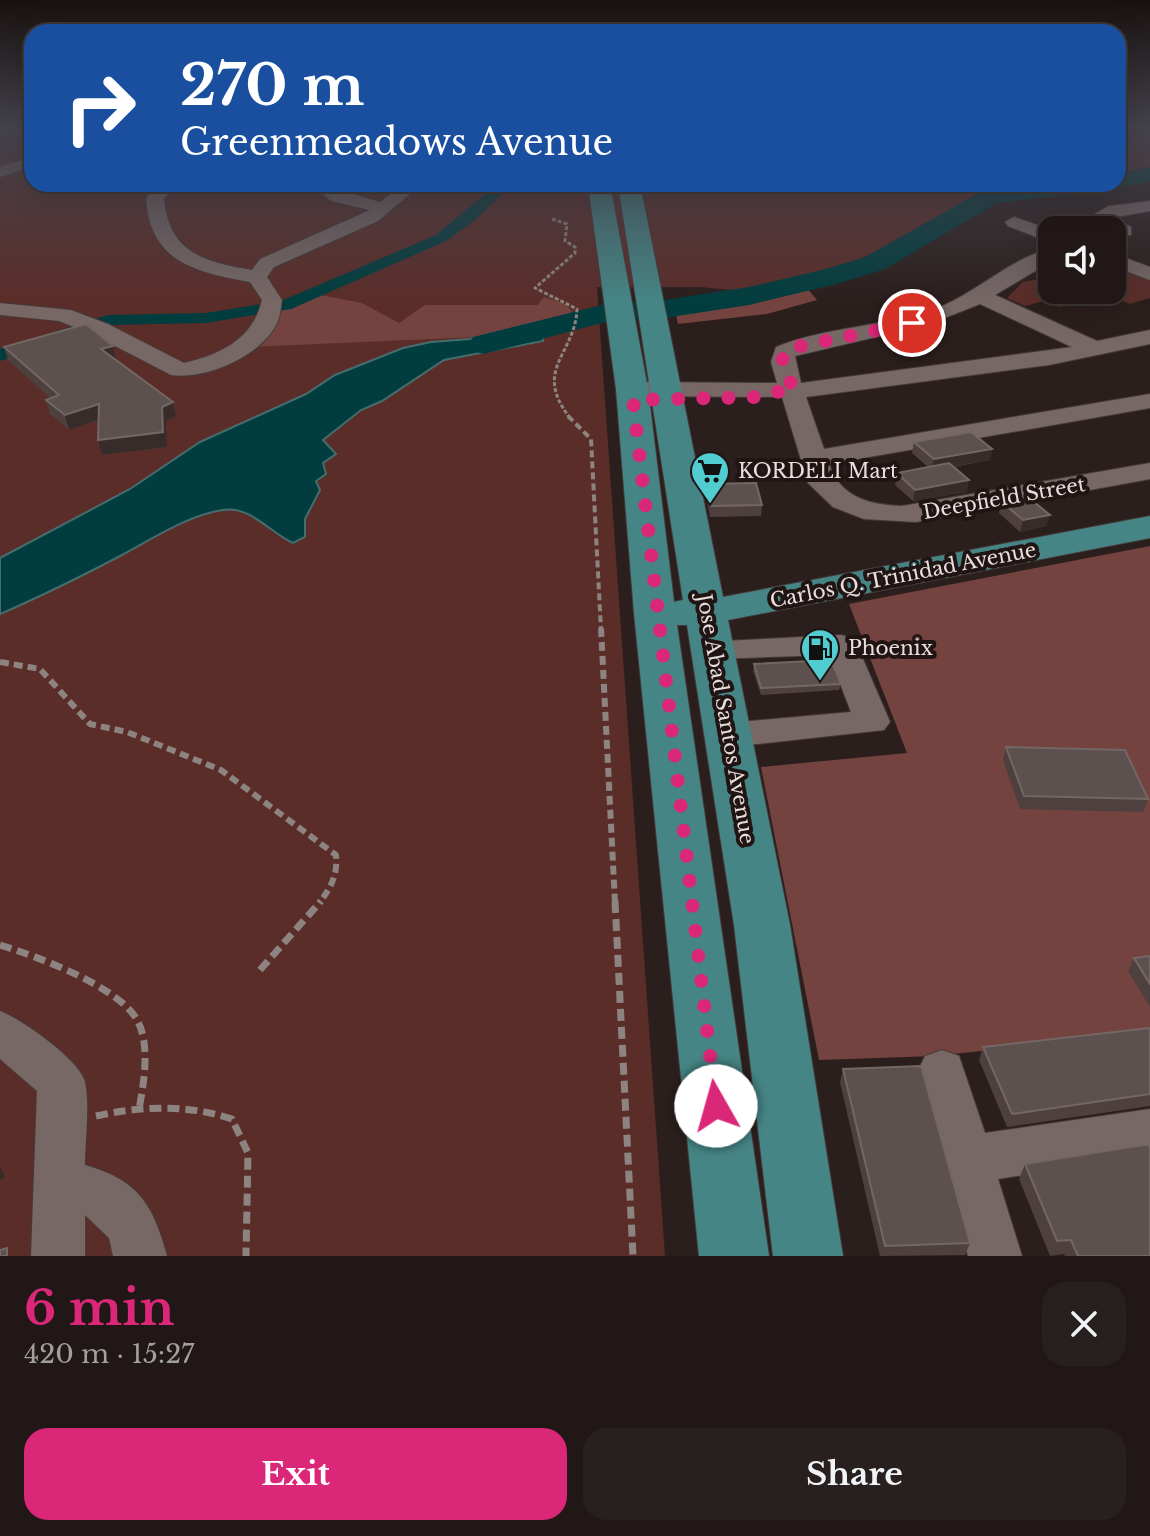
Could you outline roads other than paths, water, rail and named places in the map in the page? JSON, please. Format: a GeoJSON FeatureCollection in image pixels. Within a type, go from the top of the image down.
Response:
{"type":"FeatureCollection","features":[{"type":"Feature","properties":{"kind":"main road","name":"Jose Abad Santos Avenue"},"geometry":{"type":"LineString","coordinates":[[600,192],[633,395],[692,625],[729,735],[762,925],[808,1256]]}},
{"type":"Feature","properties":{"kind":"main road","name":"Jose Abad Santos Avenue"},"geometry":{"type":"LineString","coordinates":[[630,192],[668,394],[692,625],[734,1256]]}},
{"type":"Feature","properties":{"kind":"main road","name":"Carlos Q. Trinidad Avenue"},"geometry":{"type":"LineString","coordinates":[[692,625],[1150,527]]}},
{"type":"Feature","properties":{"kind":"street"},"geometry":{"type":"LineString","coordinates":[[0,309],[52,313],[91,326],[171,368],[199,368],[213,363],[255,338],[267,323],[272,300],[257,277],[223,272],[194,262],[173,249],[154,221],[155,198],[161,192]]}},
{"type":"Feature","properties":{"kind":"street"},"geometry":{"type":"LineString","coordinates":[[330,192],[337,197],[383,208]]}},
{"type":"Feature","properties":{"kind":"street"},"geometry":{"type":"LineString","coordinates":[[257,277],[267,263],[372,217],[404,192]]}},
{"type":"Feature","properties":{"kind":"street"},"geometry":{"type":"LineString","coordinates":[[1100,216],[1115,210],[1150,206]]}},
{"type":"Feature","properties":{"kind":"street"},"geometry":{"type":"LineString","coordinates":[[1014,222],[1038,231]]}},
{"type":"Feature","properties":{"kind":"street"},"geometry":{"type":"LineString","coordinates":[[1126,230],[1150,222]]}},
{"type":"Feature","properties":{"kind":"street"},"geometry":{"type":"LineString","coordinates":[[1038,259],[980,296],[912,323],[784,352],[783,391],[816,458],[1150,401]]}},
{"type":"Feature","properties":{"kind":"street"},"geometry":{"type":"LineString","coordinates":[[1126,265],[1150,274]]}},
{"type":"Feature","properties":{"kind":"street"},"geometry":{"type":"LineString","coordinates":[[980,296],[1095,349]]}},
{"type":"Feature","properties":{"kind":"street"},"geometry":{"type":"LineString","coordinates":[[633,395],[758,397],[783,391],[1095,349],[1150,337]]}},
{"type":"Feature","properties":{"kind":"street","name":"Deepfield Street"},"geometry":{"type":"LineString","coordinates":[[816,458],[822,483],[836,499],[858,511],[885,515],[916,514],[1150,471]]}},
{"type":"Feature","properties":{"kind":"street"},"geometry":{"type":"LineString","coordinates":[[692,625],[841,645],[872,722],[729,735]]}},
{"type":"Feature","properties":{"kind":"street"},"geometry":{"type":"LineString","coordinates":[[0,1031],[61,1082],[58,1256]]}},
{"type":"Feature","properties":{"kind":"street"},"geometry":{"type":"LineString","coordinates":[[942,1071],[965,1160],[995,1256]]}},
{"type":"Feature","properties":{"kind":"street"},"geometry":{"type":"LineString","coordinates":[[965,1160],[1150,1132]]}},
{"type":"Feature","properties":{"kind":"street"},"geometry":{"type":"LineString","coordinates":[[60,1182],[98,1193],[132,1224],[140,1256]]}},
{"type":"Feature","properties":{"kind":"water"},"geometry":{"type":"Polygon","coordinates":[[[542,321],[543,341],[444,360],[382,401],[361,410],[323,440],[336,454],[323,463],[326,474],[316,481],[320,490],[305,519],[305,537],[293,543],[242,512],[223,510],[210,513],[171,528],[77,578],[0,614],[0,558],[130,489],[200,442],[306,394],[335,375],[403,348],[470,339],[542,321]]]}},
{"type":"Feature","properties":{"kind":"waterway"},"geometry":{"type":"LineString","coordinates":[[0,355],[108,320],[206,318],[285,305],[441,238],[496,192]]}},
{"type":"Feature","properties":{"kind":"waterway"},"geometry":{"type":"LineString","coordinates":[[484,344],[610,312],[658,310],[749,296],[830,277],[875,263],[991,196],[1026,192]]}},
{"type":"Feature","properties":{"kind":"place","name":"KORDELI Mart"},"geometry":{"type":"Point","coordinates":[710,505]}},
{"type":"Feature","properties":{"kind":"place","name":"Phoenix"},"geometry":{"type":"Point","coordinates":[820,682]}}]}
